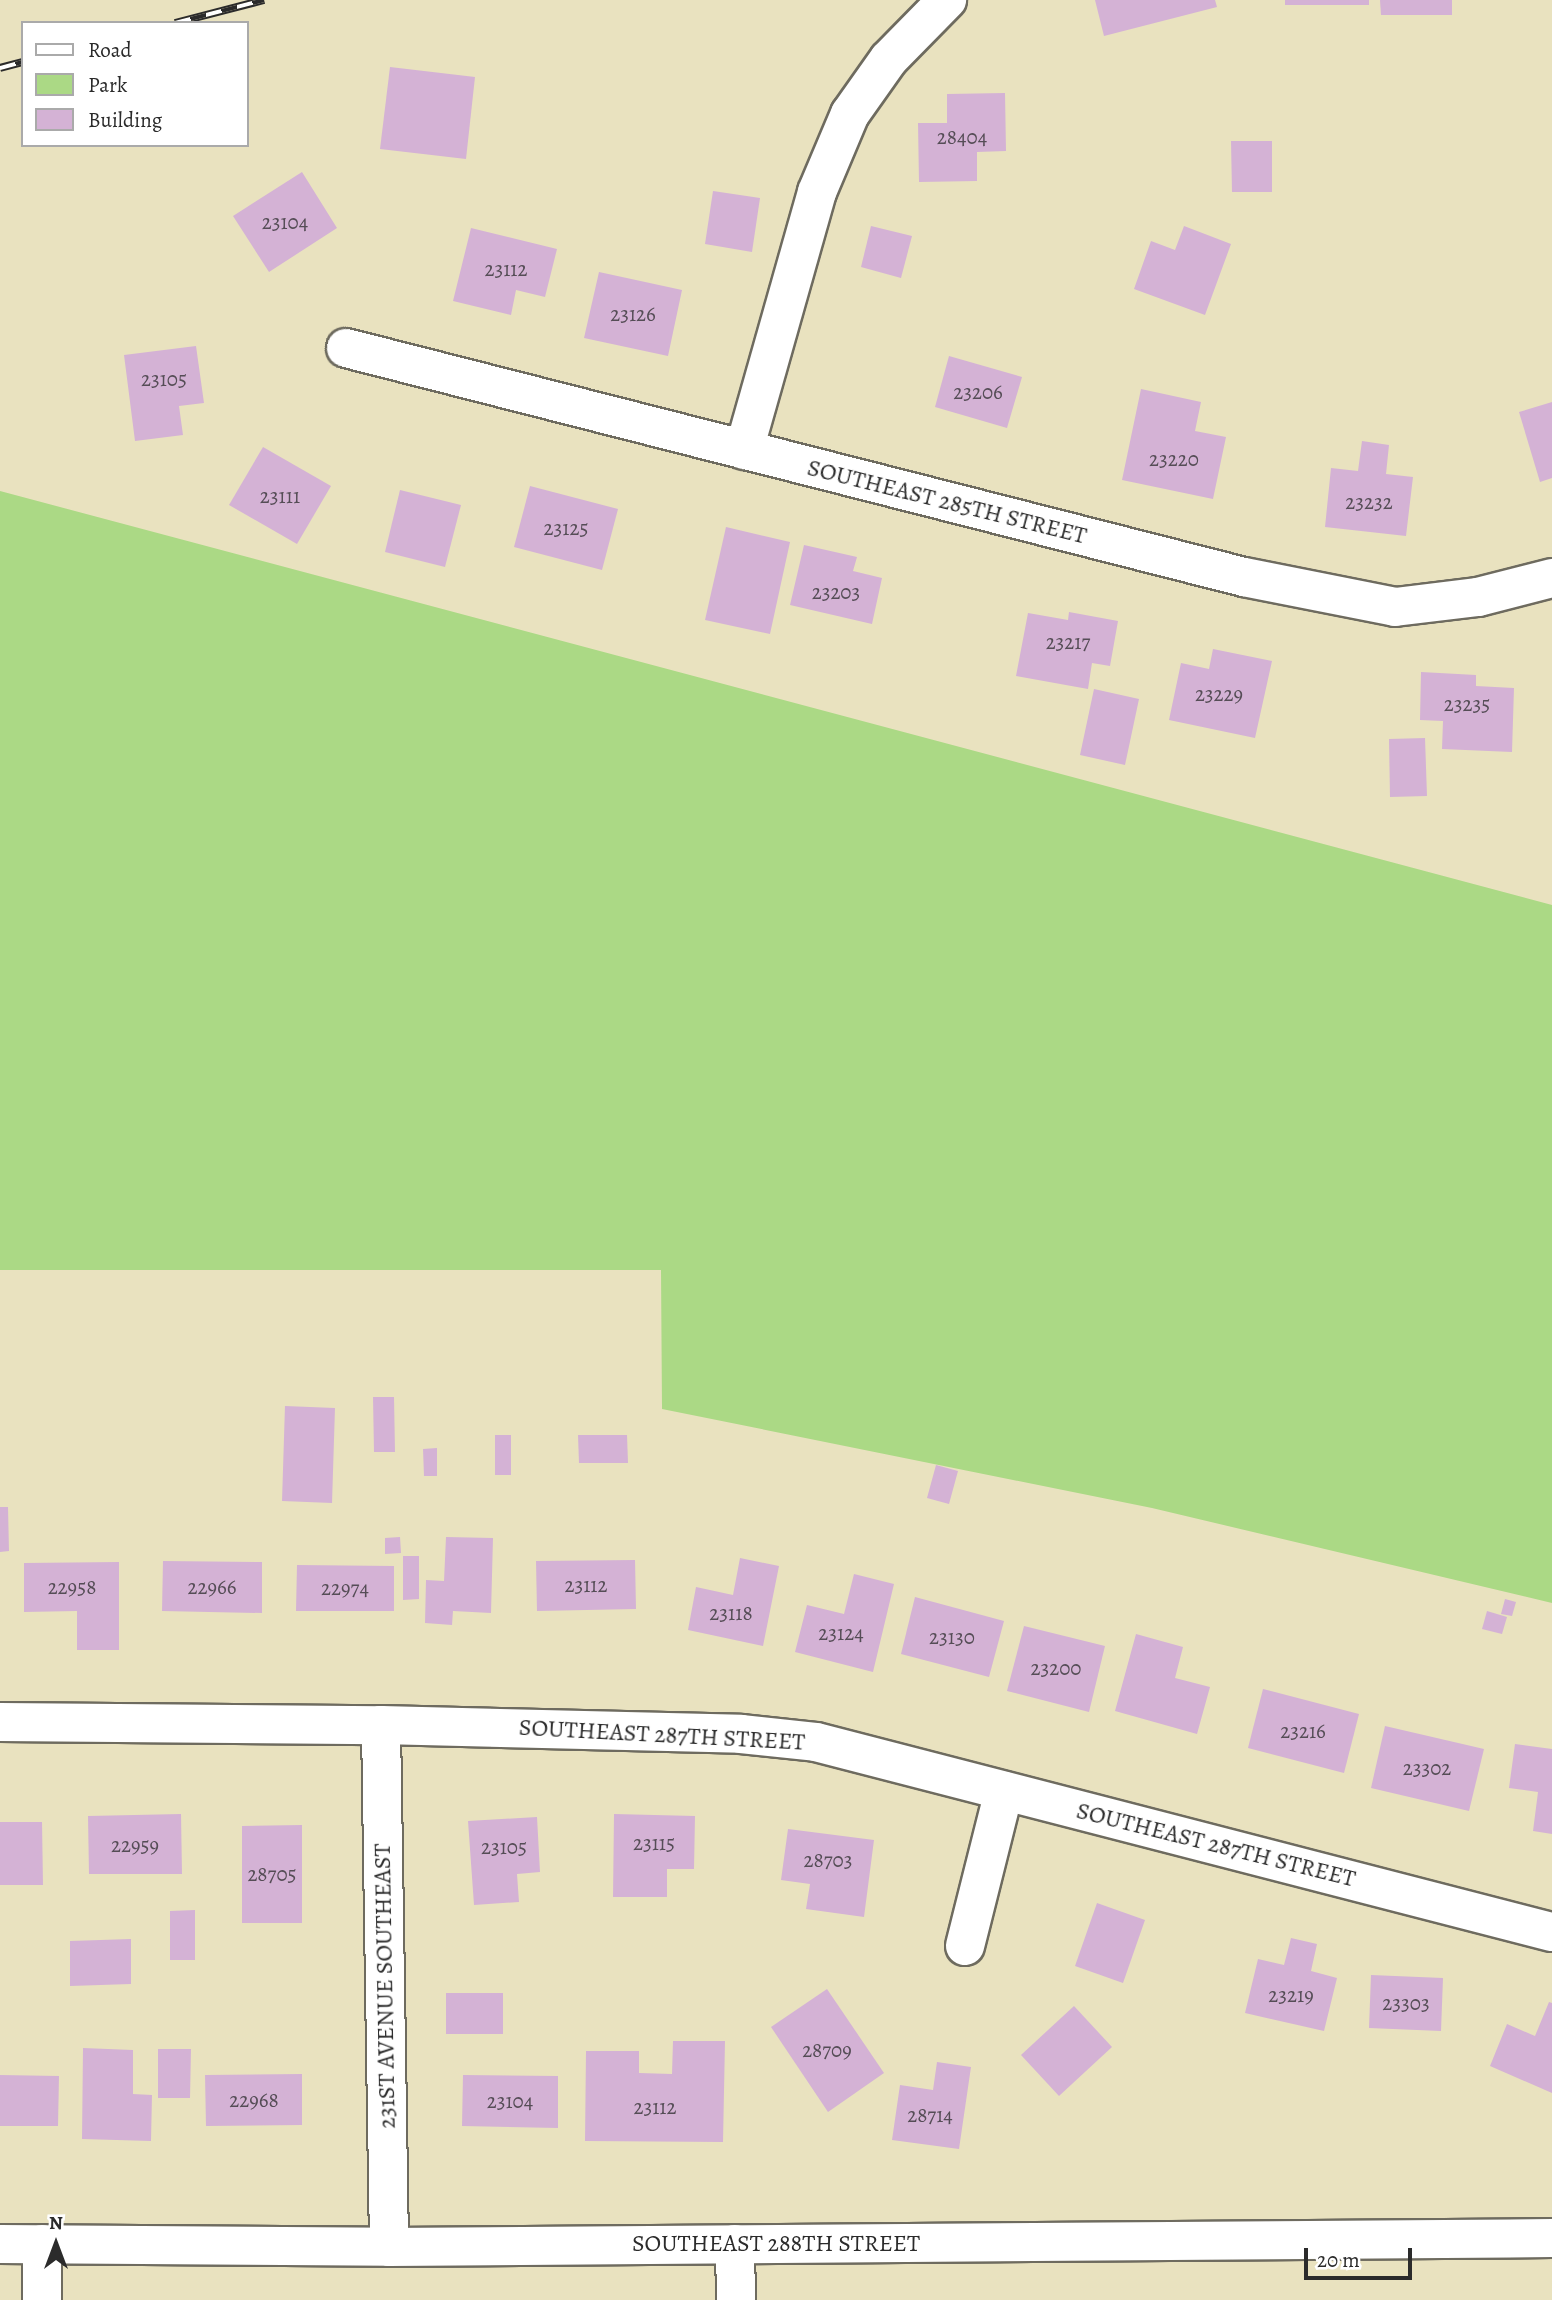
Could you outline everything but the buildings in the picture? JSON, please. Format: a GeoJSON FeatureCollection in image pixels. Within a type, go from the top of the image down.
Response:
{"type":"FeatureCollection","features":[{"type":"Feature","properties":{"kind":"street"},"geometry":{"type":"LineString","coordinates":[[744,450],[817,192],[850,114],[890,59],[947,0]]}},
{"type":"Feature","properties":{"kind":"street","name":"SOUTHEAST 285TH STREET"},"geometry":{"type":"LineString","coordinates":[[346,348],[1244,577],[1395,607],[1478,597],[1552,578]]}},
{"type":"Feature","properties":{"kind":"street","name":"SOUTHEAST 287TH STREET"},"geometry":{"type":"LineString","coordinates":[[0,1722],[381,1725],[741,1734],[803,1741],[1552,1932]]}},
{"type":"Feature","properties":{"kind":"street","name":"231ST AVENUE SOUTHEAST"},"geometry":{"type":"LineString","coordinates":[[381,1725],[389,2247]]}},
{"type":"Feature","properties":{"kind":"street"},"geometry":{"type":"LineString","coordinates":[[965,1946],[1004,1791]]}},
{"type":"Feature","properties":{"kind":"street","name":"SOUTHEAST 288TH STREET"},"geometry":{"type":"LineString","coordinates":[[0,2244],[389,2247],[1552,2238]]}},
{"type":"Feature","properties":{"kind":"street"},"geometry":{"type":"LineString","coordinates":[[42,2244],[42,2300]]}},
{"type":"Feature","properties":{"kind":"street"},"geometry":{"type":"LineString","coordinates":[[735,2244],[736,2300]]}},
{"type":"Feature","properties":{"kind":"green space"},"geometry":{"type":"Polygon","coordinates":[[[0,491],[1552,905],[1552,1603],[1152,1508],[662,1409],[661,1270],[0,1270],[0,491]]]}},
{"type":"Feature","properties":{"kind":"railway"},"geometry":{"type":"LineString","coordinates":[[183,21],[264,0]]}},
{"type":"Feature","properties":{"kind":"railway"},"geometry":{"type":"LineString","coordinates":[[0,68],[21,63]]}}]}
